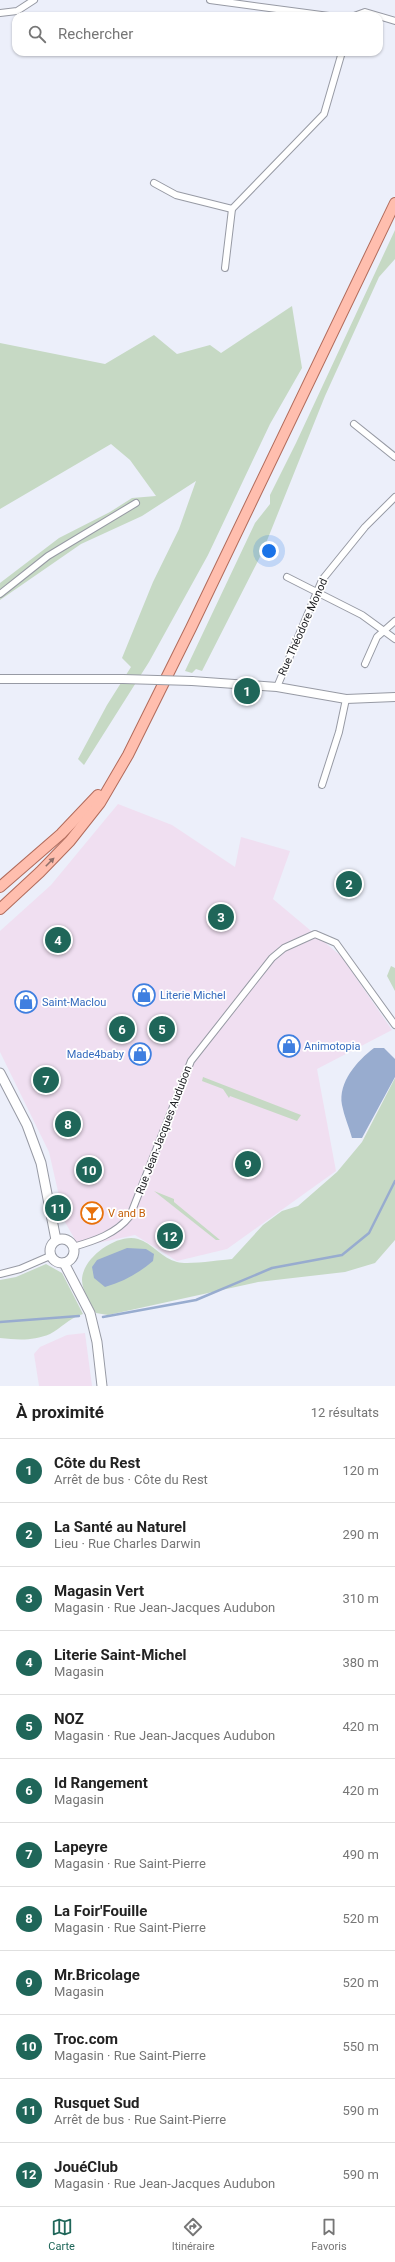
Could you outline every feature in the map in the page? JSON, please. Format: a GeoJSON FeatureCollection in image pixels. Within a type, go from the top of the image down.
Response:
{"type":"FeatureCollection","features":[{"type":"Feature","properties":{"kind":"main road"},"geometry":{"type":"LineString","coordinates":[[0,909],[40,872],[70,841],[100,802],[148,718],[395,203]]}},
{"type":"Feature","properties":{"kind":"main road"},"geometry":{"type":"LineString","coordinates":[[0,887],[61,834],[114,778]]}},
{"type":"Feature","properties":{"kind":"main road"},"geometry":{"type":"LineString","coordinates":[[0,1073],[27,1125],[41,1163],[56,1240],[50,1248],[50,1256],[55,1262],[64,1263],[72,1257],[73,1247],[68,1241],[56,1240]]}},
{"type":"Feature","properties":{"kind":"main road"},"geometry":{"type":"LineString","coordinates":[[64,1263],[92,1319],[97,1342],[102,1386]]}},
{"type":"Feature","properties":{"kind":"street"},"geometry":{"type":"LineString","coordinates":[[0,13],[17,11],[34,0]]}},
{"type":"Feature","properties":{"kind":"street"},"geometry":{"type":"LineString","coordinates":[[210,0],[242,2],[304,12]]}},
{"type":"Feature","properties":{"kind":"street"},"geometry":{"type":"LineString","coordinates":[[383,17],[395,21]]}},
{"type":"Feature","properties":{"kind":"street"},"geometry":{"type":"LineString","coordinates":[[225,268],[232,209],[324,114],[341,56]]}},
{"type":"Feature","properties":{"kind":"street"},"geometry":{"type":"LineString","coordinates":[[154,183],[176,195],[232,209]]}},
{"type":"Feature","properties":{"kind":"street"},"geometry":{"type":"LineString","coordinates":[[354,424],[395,457]]}},
{"type":"Feature","properties":{"kind":"street","name":"Rue Théodore Monod"},"geometry":{"type":"LineString","coordinates":[[277,688],[322,580],[365,527],[395,497]]}},
{"type":"Feature","properties":{"kind":"street"},"geometry":{"type":"LineString","coordinates":[[0,594],[48,556],[136,504]]}},
{"type":"Feature","properties":{"kind":"street"},"geometry":{"type":"LineString","coordinates":[[287,577],[362,615],[395,639]]}},
{"type":"Feature","properties":{"kind":"street"},"geometry":{"type":"LineString","coordinates":[[365,664],[377,637],[385,632],[395,621]]}},
{"type":"Feature","properties":{"kind":"street"},"geometry":{"type":"LineString","coordinates":[[0,679],[123,679],[192,681],[277,688],[346,699],[395,697]]}},
{"type":"Feature","properties":{"kind":"street"},"geometry":{"type":"LineString","coordinates":[[322,785],[339,732],[346,699]]}},
{"type":"Feature","properties":{"kind":"street","name":"Rue Jean-Jacques Audubon"},"geometry":{"type":"LineString","coordinates":[[73,1247],[92,1242],[116,1230],[130,1216],[191,1061],[272,958],[284,948],[315,934],[336,943],[395,1025]]}},
{"type":"Feature","properties":{"kind":"street"},"geometry":{"type":"LineString","coordinates":[[0,1274],[20,1270],[50,1256]]}},
{"type":"Feature","properties":{"kind":"shaded area"},"geometry":{"type":"Polygon","coordinates":[[[118,804],[172,825],[235,867],[241,837],[290,851],[273,899],[341,956],[392,1030],[317,1069],[336,1171],[227,1249],[177,1261],[135,1235],[79,1247],[65,1222],[49,1152],[0,1052],[0,931],[51,885],[118,804]]]}},
{"type":"Feature","properties":{"kind":"shaded area"},"geometry":{"type":"Polygon","coordinates":[[[85,1333],[92,1386],[39,1386],[34,1354],[40,1347],[67,1335],[85,1333]]]}},
{"type":"Feature","properties":{"kind":"green space"},"geometry":{"type":"Polygon","coordinates":[[[395,230],[395,259],[379,277],[325,396],[262,553],[202,671],[196,669],[192,673],[185,671],[255,523],[270,504],[270,495],[296,443],[395,230]]]}},
{"type":"Feature","properties":{"kind":"green space"},"geometry":{"type":"Polygon","coordinates":[[[292,306],[302,368],[270,424],[208,555],[149,662],[84,765],[78,759],[107,705],[131,667],[122,658],[153,582],[179,529],[196,481],[142,516],[81,544],[0,600],[0,583],[59,538],[110,512],[132,498],[156,496],[130,460],[111,444],[0,509],[0,343],[105,364],[154,335],[177,354],[210,345],[221,353],[292,306]]]}},
{"type":"Feature","properties":{"kind":"green space"},"geometry":{"type":"Polygon","coordinates":[[[391,966],[395,968],[395,991],[387,976],[391,966]]]}},
{"type":"Feature","properties":{"kind":"green space"},"geometry":{"type":"Polygon","coordinates":[[[203,1077],[301,1115],[297,1121],[230,1096],[229,1098],[223,1089],[202,1081],[203,1077]]]}},
{"type":"Feature","properties":{"kind":"green space"},"geometry":{"type":"Polygon","coordinates":[[[395,1078],[395,1240],[375,1263],[345,1272],[258,1282],[108,1315],[96,1313],[85,1293],[82,1280],[88,1263],[102,1249],[120,1240],[130,1238],[143,1241],[167,1258],[177,1262],[196,1263],[232,1259],[263,1225],[282,1211],[298,1206],[337,1172],[362,1142],[395,1078]]]}},
{"type":"Feature","properties":{"kind":"green space"},"geometry":{"type":"Polygon","coordinates":[[[154,1191],[174,1199],[174,1202],[220,1240],[216,1240],[154,1191]]]}},
{"type":"Feature","properties":{"kind":"green space"},"geometry":{"type":"Polygon","coordinates":[[[46,1264],[62,1273],[83,1314],[73,1318],[54,1332],[38,1338],[0,1338],[0,1280],[16,1277],[46,1264]]]}},
{"type":"Feature","properties":{"kind":"water"},"geometry":{"type":"Polygon","coordinates":[[[374,1048],[384,1048],[395,1059],[395,1077],[362,1138],[352,1138],[342,1105],[343,1088],[355,1066],[374,1048]]]}},
{"type":"Feature","properties":{"kind":"water"},"geometry":{"type":"Polygon","coordinates":[[[127,1248],[146,1249],[154,1254],[153,1261],[130,1277],[105,1287],[94,1278],[92,1267],[97,1260],[127,1248]]]}},
{"type":"Feature","properties":{"kind":"waterway"},"geometry":{"type":"LineString","coordinates":[[103,1317],[196,1300],[272,1268],[342,1255],[369,1233],[395,1181]]}},
{"type":"Feature","properties":{"kind":"waterway"},"geometry":{"type":"LineString","coordinates":[[0,1322],[79,1316]]}},
{"type":"Feature","properties":{"kind":"place","name":"Côte du Rest"},"geometry":{"type":"Point","coordinates":[247,691]}},
{"type":"Feature","properties":{"kind":"place","name":"La Santé au Naturel"},"geometry":{"type":"Point","coordinates":[349,884]}},
{"type":"Feature","properties":{"kind":"place","name":"Magasin Vert"},"geometry":{"type":"Point","coordinates":[221,917]}},
{"type":"Feature","properties":{"kind":"place","name":"Literie Saint-Michel"},"geometry":{"type":"Point","coordinates":[58,940]}},
{"type":"Feature","properties":{"kind":"place","name":"Literie Michel"},"geometry":{"type":"Point","coordinates":[144,995]}},
{"type":"Feature","properties":{"kind":"place","name":"Saint-Maclou"},"geometry":{"type":"Point","coordinates":[26,1002]}},
{"type":"Feature","properties":{"kind":"place","name":"Id Rangement"},"geometry":{"type":"Point","coordinates":[122,1029]}},
{"type":"Feature","properties":{"kind":"place","name":"NOZ"},"geometry":{"type":"Point","coordinates":[162,1029]}},
{"type":"Feature","properties":{"kind":"place","name":"Animotopia"},"geometry":{"type":"Point","coordinates":[289,1046]}},
{"type":"Feature","properties":{"kind":"place","name":"Made4baby"},"geometry":{"type":"Point","coordinates":[140,1054]}},
{"type":"Feature","properties":{"kind":"place","name":"Lapeyre"},"geometry":{"type":"Point","coordinates":[46,1080]}},
{"type":"Feature","properties":{"kind":"place","name":"La Foir'Fouille"},"geometry":{"type":"Point","coordinates":[68,1124]}},
{"type":"Feature","properties":{"kind":"place","name":"Mr.Bricolage"},"geometry":{"type":"Point","coordinates":[248,1164]}},
{"type":"Feature","properties":{"kind":"place","name":"Troc.com"},"geometry":{"type":"Point","coordinates":[89,1170]}},
{"type":"Feature","properties":{"kind":"place","name":"Rusquet Sud"},"geometry":{"type":"Point","coordinates":[58,1208]}},
{"type":"Feature","properties":{"kind":"place","name":"V and B"},"geometry":{"type":"Point","coordinates":[92,1213]}},
{"type":"Feature","properties":{"kind":"place","name":"JouéClub"},"geometry":{"type":"Point","coordinates":[170,1236]}}]}
